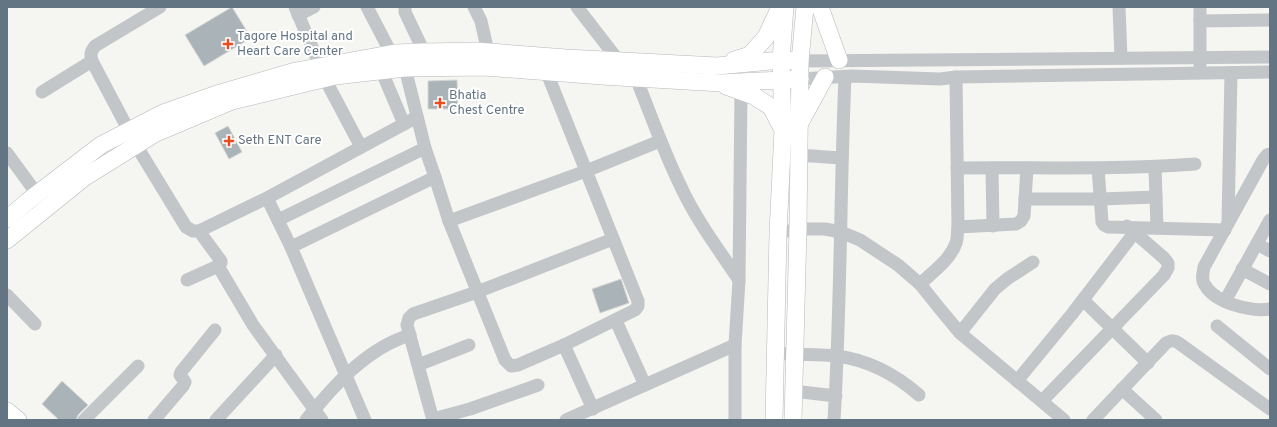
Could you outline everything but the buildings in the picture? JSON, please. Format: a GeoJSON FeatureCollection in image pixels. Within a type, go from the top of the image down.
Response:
{"type":"FeatureCollection","features":[{"type":"Feature","properties":{"kind":"main road"},"geometry":{"type":"LineString","coordinates":[[716,74],[750,55],[766,37],[780,7]]}},
{"type":"Feature","properties":{"kind":"main road"},"geometry":{"type":"LineString","coordinates":[[774,420],[778,233],[783,130],[781,80],[785,7]]}},
{"type":"Feature","properties":{"kind":"main road"},"geometry":{"type":"LineString","coordinates":[[793,420],[798,229],[800,61],[805,7]]}},
{"type":"Feature","properties":{"kind":"main road"},"geometry":{"type":"LineString","coordinates":[[820,7],[839,60]]}},
{"type":"Feature","properties":{"kind":"main road"},"geometry":{"type":"LineString","coordinates":[[322,73],[391,53],[488,52],[618,60],[716,74],[781,80],[800,79]]}},
{"type":"Feature","properties":{"kind":"main road"},"geometry":{"type":"LineString","coordinates":[[7,240],[163,114],[217,94],[296,71],[322,73],[335,76],[382,72],[405,68],[484,67],[547,73],[636,78],[716,74],[782,60],[800,61]]}},
{"type":"Feature","properties":{"kind":"main road"},"geometry":{"type":"LineString","coordinates":[[716,74],[741,91],[754,96],[771,107],[783,130]]}},
{"type":"Feature","properties":{"kind":"main road"},"geometry":{"type":"LineString","coordinates":[[799,124],[825,78]]}},
{"type":"Feature","properties":{"kind":"main road"},"geometry":{"type":"LineString","coordinates":[[7,219],[37,194],[102,145],[132,138]]}},
{"type":"Feature","properties":{"kind":"main road"},"geometry":{"type":"LineString","coordinates":[[7,411],[18,420]]}},
{"type":"Feature","properties":{"kind":"street"},"geometry":{"type":"LineString","coordinates":[[160,7],[95,46],[91,56],[92,61],[132,138],[186,226],[193,231],[200,231],[267,198],[416,117]]}},
{"type":"Feature","properties":{"kind":"street"},"geometry":{"type":"LineString","coordinates":[[314,7],[297,11],[322,73],[362,147]]}},
{"type":"Feature","properties":{"kind":"street"},"geometry":{"type":"LineString","coordinates":[[367,7],[391,53]]}},
{"type":"Feature","properties":{"kind":"street"},"geometry":{"type":"LineString","coordinates":[[405,7],[405,12],[424,52]]}},
{"type":"Feature","properties":{"kind":"street"},"geometry":{"type":"LineString","coordinates":[[577,7],[618,60]]}},
{"type":"Feature","properties":{"kind":"street"},"geometry":{"type":"LineString","coordinates":[[1119,7],[1121,58]]}},
{"type":"Feature","properties":{"kind":"street"},"geometry":{"type":"LineString","coordinates":[[1200,7],[1200,73]]}},
{"type":"Feature","properties":{"kind":"street"},"geometry":{"type":"LineString","coordinates":[[476,8],[481,21],[488,52]]}},
{"type":"Feature","properties":{"kind":"street"},"geometry":{"type":"LineString","coordinates":[[1200,21],[1270,20]]}},
{"type":"Feature","properties":{"kind":"street"},"geometry":{"type":"LineString","coordinates":[[800,61],[1270,57]]}},
{"type":"Feature","properties":{"kind":"street"},"geometry":{"type":"LineString","coordinates":[[42,92],[92,61]]}},
{"type":"Feature","properties":{"kind":"street"},"geometry":{"type":"LineString","coordinates":[[405,68],[424,148],[436,177],[449,221],[505,360],[511,366],[518,365],[616,321],[635,310],[638,306],[638,301],[547,73]]}},
{"type":"Feature","properties":{"kind":"street"},"geometry":{"type":"LineString","coordinates":[[382,72],[404,124]]}},
{"type":"Feature","properties":{"kind":"street"},"geometry":{"type":"LineString","coordinates":[[800,79],[845,76],[940,79],[956,77],[1270,72]]}},
{"type":"Feature","properties":{"kind":"street"},"geometry":{"type":"LineString","coordinates":[[1226,228],[1231,73]]}},
{"type":"Feature","properties":{"kind":"street"},"geometry":{"type":"LineString","coordinates":[[834,420],[836,396],[845,76]]}},
{"type":"Feature","properties":{"kind":"street"},"geometry":{"type":"LineString","coordinates":[[920,284],[951,254],[956,242],[958,227],[956,77]]}},
{"type":"Feature","properties":{"kind":"street"},"geometry":{"type":"LineString","coordinates":[[636,78],[660,141],[682,190],[739,280]]}},
{"type":"Feature","properties":{"kind":"street"},"geometry":{"type":"LineString","coordinates":[[734,420],[735,344],[739,280],[741,91]]}},
{"type":"Feature","properties":{"kind":"street"},"geometry":{"type":"LineString","coordinates":[[449,221],[586,171],[660,141]]}},
{"type":"Feature","properties":{"kind":"street"},"geometry":{"type":"LineString","coordinates":[[278,220],[424,148]]}},
{"type":"Feature","properties":{"kind":"street"},"geometry":{"type":"LineString","coordinates":[[7,153],[37,194]]}},
{"type":"Feature","properties":{"kind":"street"},"geometry":{"type":"LineString","coordinates":[[1270,154],[1263,160],[1204,267],[1202,276],[1204,285],[1212,293],[1225,301],[1244,308],[1260,310],[1270,309]]}},
{"type":"Feature","properties":{"kind":"street"},"geometry":{"type":"LineString","coordinates":[[798,155],[842,158]]}},
{"type":"Feature","properties":{"kind":"street"},"geometry":{"type":"LineString","coordinates":[[957,168],[1098,168],[1156,167],[1195,164]]}},
{"type":"Feature","properties":{"kind":"street"},"geometry":{"type":"LineString","coordinates":[[1156,167],[1157,228]]}},
{"type":"Feature","properties":{"kind":"street"},"geometry":{"type":"LineString","coordinates":[[992,168],[993,226]]}},
{"type":"Feature","properties":{"kind":"street"},"geometry":{"type":"LineString","coordinates":[[958,227],[993,226],[1016,224],[1021,222],[1024,216],[1027,168]]}},
{"type":"Feature","properties":{"kind":"street"},"geometry":{"type":"LineString","coordinates":[[1098,168],[1102,222],[1108,227],[1131,229],[1226,228]]}},
{"type":"Feature","properties":{"kind":"street"},"geometry":{"type":"LineString","coordinates":[[291,247],[436,177]]}},
{"type":"Feature","properties":{"kind":"street"},"geometry":{"type":"LineString","coordinates":[[1025,199],[1156,197]]}},
{"type":"Feature","properties":{"kind":"street"},"geometry":{"type":"LineString","coordinates":[[267,198],[291,247],[365,420]]}},
{"type":"Feature","properties":{"kind":"street"},"geometry":{"type":"LineString","coordinates":[[1225,301],[1242,269],[1268,227]]}},
{"type":"Feature","properties":{"kind":"street"},"geometry":{"type":"LineString","coordinates":[[778,233],[798,229],[825,229],[841,232],[860,240],[898,265],[920,284],[960,333],[1064,420]]}},
{"type":"Feature","properties":{"kind":"street"},"geometry":{"type":"LineString","coordinates":[[1017,381],[1083,300],[1131,229]]}},
{"type":"Feature","properties":{"kind":"street"},"geometry":{"type":"LineString","coordinates":[[1042,401],[1164,276],[1168,268],[1168,263],[1131,229]]}},
{"type":"Feature","properties":{"kind":"street"},"geometry":{"type":"LineString","coordinates":[[187,280],[218,266],[221,263],[200,231]]}},
{"type":"Feature","properties":{"kind":"street"},"geometry":{"type":"LineString","coordinates":[[538,385],[470,409],[433,420],[407,321],[413,314],[477,292],[613,239]]}},
{"type":"Feature","properties":{"kind":"street"},"geometry":{"type":"LineString","coordinates":[[1257,244],[1270,251]]}},
{"type":"Feature","properties":{"kind":"street"},"geometry":{"type":"LineString","coordinates":[[960,333],[995,289],[1007,279],[1033,262]]}},
{"type":"Feature","properties":{"kind":"street"},"geometry":{"type":"LineString","coordinates":[[218,266],[253,325],[318,415]]}},
{"type":"Feature","properties":{"kind":"street"},"geometry":{"type":"LineString","coordinates":[[1242,269],[1270,284]]}},
{"type":"Feature","properties":{"kind":"street"},"geometry":{"type":"LineString","coordinates":[[7,295],[35,324]]}},
{"type":"Feature","properties":{"kind":"street"},"geometry":{"type":"LineString","coordinates":[[1083,300],[1148,363]]}},
{"type":"Feature","properties":{"kind":"street"},"geometry":{"type":"LineString","coordinates":[[616,321],[645,385]]}},
{"type":"Feature","properties":{"kind":"street"},"geometry":{"type":"LineString","coordinates":[[1217,326],[1270,369]]}},
{"type":"Feature","properties":{"kind":"street"},"geometry":{"type":"LineString","coordinates":[[154,420],[183,386],[184,382],[180,373],[215,330]]}},
{"type":"Feature","properties":{"kind":"street"},"geometry":{"type":"LineString","coordinates":[[306,420],[318,415],[345,376],[382,348],[410,335]]}},
{"type":"Feature","properties":{"kind":"street"},"geometry":{"type":"LineString","coordinates":[[1092,420],[1170,340],[1175,341],[1270,409]]}},
{"type":"Feature","properties":{"kind":"street"},"geometry":{"type":"LineString","coordinates":[[566,420],[735,344]]}},
{"type":"Feature","properties":{"kind":"street"},"geometry":{"type":"LineString","coordinates":[[564,345],[593,409]]}},
{"type":"Feature","properties":{"kind":"street"},"geometry":{"type":"LineString","coordinates":[[418,365],[469,346]]}},
{"type":"Feature","properties":{"kind":"street"},"geometry":{"type":"LineString","coordinates":[[776,353],[837,356],[862,362],[881,369],[905,383],[919,396]]}},
{"type":"Feature","properties":{"kind":"street"},"geometry":{"type":"LineString","coordinates":[[216,420],[276,355]]}},
{"type":"Feature","properties":{"kind":"street"},"geometry":{"type":"LineString","coordinates":[[84,420],[138,366]]}},
{"type":"Feature","properties":{"kind":"street"},"geometry":{"type":"LineString","coordinates":[[1122,389],[1156,420]]}},
{"type":"Feature","properties":{"kind":"street"},"geometry":{"type":"LineString","coordinates":[[794,391],[836,396]]}},
{"type":"Feature","properties":{"kind":"place","name":"Tagore Hospital and Heart Care Center"},"geometry":{"type":"Point","coordinates":[228,44]}},
{"type":"Feature","properties":{"kind":"place","name":"Bhatia Chest Centre"},"geometry":{"type":"Point","coordinates":[440,103]}},
{"type":"Feature","properties":{"kind":"place","name":"Seth ENT Care"},"geometry":{"type":"Point","coordinates":[229,141]}}]}
